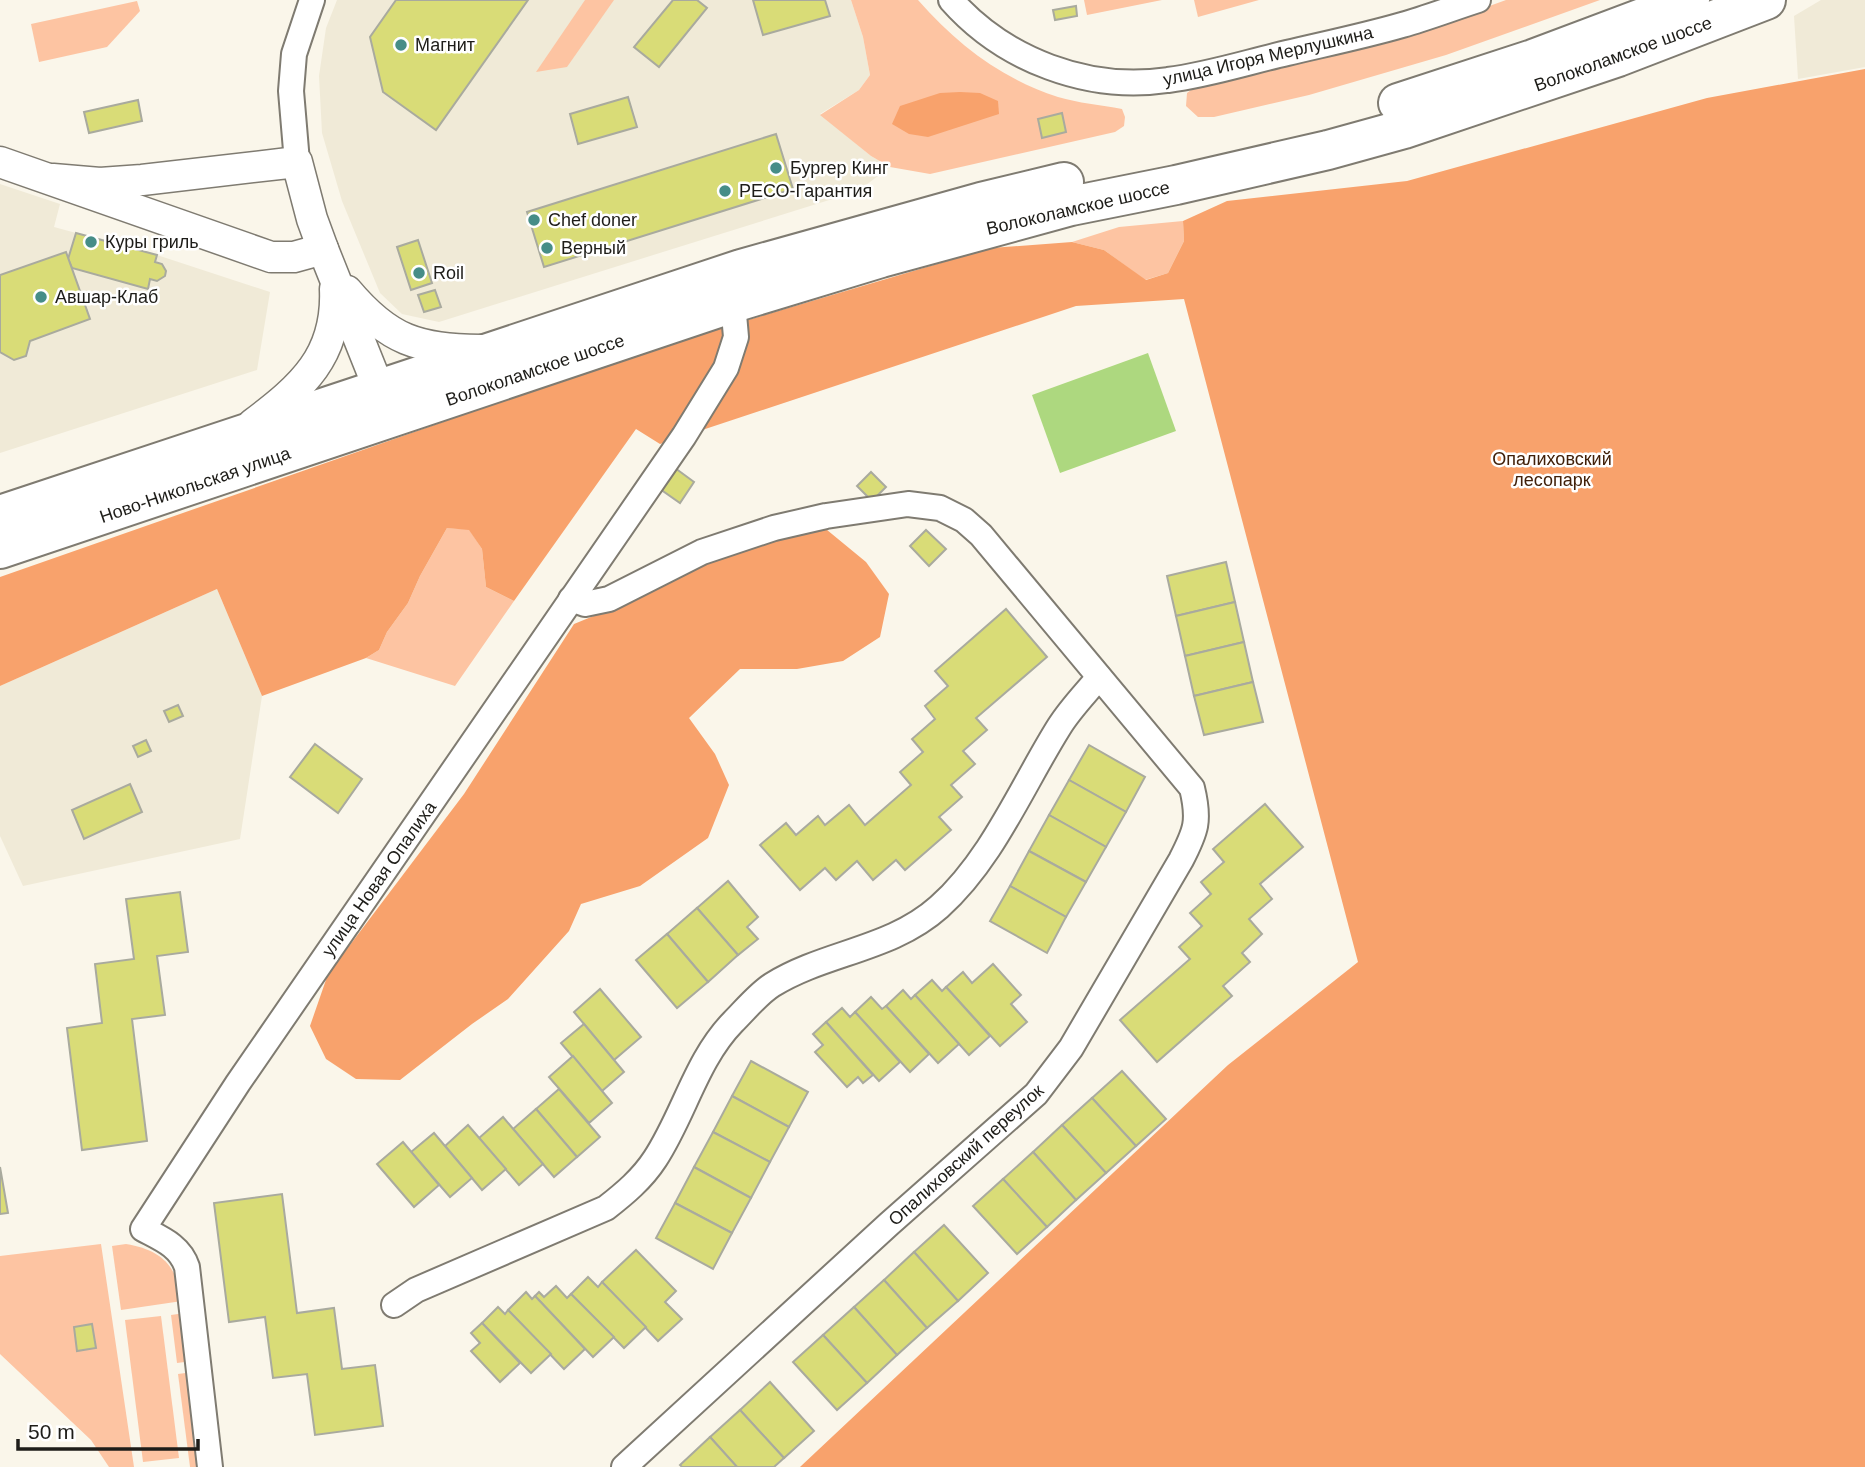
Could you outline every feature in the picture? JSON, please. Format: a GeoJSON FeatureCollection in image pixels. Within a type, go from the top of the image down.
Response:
{"type":"FeatureCollection","features":[{"type":"Feature","properties":{"kind":"main road","name":"Волоколамское шоссе"},"geometry":{"type":"LineString","coordinates":[[384,403],[491,350],[741,269],[981,202],[1323,125],[1532,60],[1690,0]]}},
{"type":"Feature","properties":{"kind":"main road","name":"Волоколамское шоссе"},"geometry":{"type":"LineString","coordinates":[[384,403],[881,258],[1071,206],[1265,165],[1404,129],[1618,57],[1766,0]]}},
{"type":"Feature","properties":{"kind":"main road","name":"Ново-Никольская улица"},"geometry":{"type":"LineString","coordinates":[[0,515],[240,433],[384,403]]}},
{"type":"Feature","properties":{"kind":"main road","name":"Ново-Никольская улица"},"geometry":{"type":"LineString","coordinates":[[0,550],[384,403]]}},
{"type":"Feature","properties":{"kind":"street"},"geometry":{"type":"LineString","coordinates":[[312,0],[295,54],[291,91],[297,162],[328,262],[384,403]]}},
{"type":"Feature","properties":{"kind":"street","name":"улица Игоря Мерлушкина"},"geometry":{"type":"LineString","coordinates":[[951,0],[976,25],[1003,45],[1031,60],[1069,73],[1132,83],[1167,80],[1247,63],[1401,26],[1478,0]]}},
{"type":"Feature","properties":{"kind":"street"},"geometry":{"type":"LineString","coordinates":[[0,162],[271,257],[328,262],[375,321],[395,335],[419,345],[491,350]]}},
{"type":"Feature","properties":{"kind":"street"},"geometry":{"type":"LineString","coordinates":[[53,179],[100,183],[297,162]]}},
{"type":"Feature","properties":{"kind":"street"},"geometry":{"type":"LineString","coordinates":[[240,433],[291,395],[310,374],[325,350],[333,325],[328,262]]}},
{"type":"Feature","properties":{"kind":"street","name":"улица Новая Опалиха"},"geometry":{"type":"LineString","coordinates":[[210,1467],[187,1267],[183,1255],[173,1245],[143,1229],[216,1115],[684,436],[726,369],[736,337],[733,303]]}},
{"type":"Feature","properties":{"kind":"street","name":"Опалиховский переулок"},"geometry":{"type":"LineString","coordinates":[[570,599],[585,604],[609,599],[702,552],[774,528],[826,516],[908,504],[940,509],[964,520],[981,535],[1192,788],[1198,813],[1193,838],[1181,860],[1071,1048],[1036,1094],[889,1224],[624,1467]]}},
{"type":"Feature","properties":{"kind":"street"},"geometry":{"type":"LineString","coordinates":[[394,1306],[416,1290],[606,1208],[631,1188],[655,1160],[709,1052],[731,1023],[770,986],[809,967],[864,949],[907,930],[939,908],[974,870],[1060,724],[1099,677]]}},
{"type":"Feature","properties":{"kind":"shaded area"},"geometry":{"type":"Polygon","coordinates":[[[337,0],[851,0],[863,37],[870,75],[859,90],[820,114],[871,156],[890,167],[858,191],[439,322],[402,314],[380,293],[342,201],[322,133],[319,76],[326,28],[337,0]]]}},
{"type":"Feature","properties":{"kind":"shaded area"},"geometry":{"type":"Polygon","coordinates":[[[585,0],[614,0],[567,67],[536,72],[585,0]]]}},
{"type":"Feature","properties":{"kind":"shaded area"},"geometry":{"type":"Polygon","coordinates":[[[851,0],[918,0],[965,45],[999,70],[1058,97],[1122,109],[1124,126],[1115,132],[930,174],[890,167],[871,156],[820,115],[859,90],[870,75],[863,37],[851,0]]]}},
{"type":"Feature","properties":{"kind":"shaded area"},"geometry":{"type":"Polygon","coordinates":[[[1084,0],[1162,0],[1087,15],[1084,0]]]}},
{"type":"Feature","properties":{"kind":"shaded area"},"geometry":{"type":"Polygon","coordinates":[[[1194,0],[1259,0],[1198,17],[1194,0]]]}},
{"type":"Feature","properties":{"kind":"shaded area"},"geometry":{"type":"Polygon","coordinates":[[[1506,0],[1600,0],[1446,55],[1309,95],[1214,117],[1198,117],[1186,106],[1187,93],[1200,83],[1426,29],[1506,0]]]}},
{"type":"Feature","properties":{"kind":"shaded area"},"geometry":{"type":"Polygon","coordinates":[[[1821,0],[1865,0],[1865,67],[1798,79],[1794,16],[1821,0]]]}},
{"type":"Feature","properties":{"kind":"shaded area"},"geometry":{"type":"Polygon","coordinates":[[[137,1],[140,11],[107,47],[39,62],[31,24],[137,1]]]}},
{"type":"Feature","properties":{"kind":"shaded area"},"geometry":{"type":"Polygon","coordinates":[[[0,184],[60,204],[54,227],[157,255],[270,292],[257,370],[0,453],[0,184]]]}},
{"type":"Feature","properties":{"kind":"shaded area"},"geometry":{"type":"Polygon","coordinates":[[[1183,221],[1184,241],[1168,273],[1145,280],[1104,250],[1072,242],[1119,227],[1183,221]]]}},
{"type":"Feature","properties":{"kind":"shaded area"},"geometry":{"type":"Polygon","coordinates":[[[1148,353],[1176,431],[1060,473],[1032,395],[1148,353]]]}},
{"type":"Feature","properties":{"kind":"shaded area"},"geometry":{"type":"Polygon","coordinates":[[[447,528],[469,529],[482,549],[486,587],[514,601],[455,686],[366,658],[379,650],[387,632],[408,603],[447,528]]]}},
{"type":"Feature","properties":{"kind":"shaded area"},"geometry":{"type":"Polygon","coordinates":[[[217,589],[262,696],[240,839],[23,886],[0,836],[0,686],[217,589]]]}},
{"type":"Feature","properties":{"kind":"shaded area"},"geometry":{"type":"Polygon","coordinates":[[[101,1244],[134,1467],[109,1467],[91,1440],[0,1354],[0,1256],[101,1244]],[[92,1325],[74,1327],[77,1351],[96,1348],[92,1325]]]}},
{"type":"Feature","properties":{"kind":"shaded area"},"geometry":{"type":"Polygon","coordinates":[[[126,1244],[158,1255],[166,1262],[176,1278],[182,1301],[121,1310],[112,1246],[126,1244]]]}},
{"type":"Feature","properties":{"kind":"shaded area"},"geometry":{"type":"Polygon","coordinates":[[[185,1313],[192,1361],[177,1363],[171,1315],[185,1313]]]}},
{"type":"Feature","properties":{"kind":"shaded area"},"geometry":{"type":"Polygon","coordinates":[[[161,1316],[179,1458],[143,1462],[125,1320],[161,1316]]]}},
{"type":"Feature","properties":{"kind":"shaded area"},"geometry":{"type":"Polygon","coordinates":[[[193,1372],[205,1467],[190,1467],[178,1374],[193,1372]]]}},
{"type":"Feature","properties":{"kind":"green space","name":"Опалиховский лесопарк"},"geometry":{"type":"Polygon","coordinates":[[[1865,69],[1865,1467],[800,1467],[1228,1065],[1358,962],[1184,299],[1076,306],[660,444],[636,429],[514,601],[486,587],[482,549],[469,530],[447,528],[408,603],[387,632],[379,650],[366,658],[262,696],[217,589],[0,686],[0,577],[660,346],[991,248],[1072,242],[1104,250],[1146,280],[1168,273],[1184,241],[1183,221],[1227,201],[1407,181],[1707,98],[1865,69]]]}},
{"type":"Feature","properties":{"kind":"green space"},"geometry":{"type":"Polygon","coordinates":[[[940,93],[980,93],[998,101],[999,114],[928,137],[909,134],[892,124],[900,106],[940,93]]]}},
{"type":"Feature","properties":{"kind":"green space"},"geometry":{"type":"Polygon","coordinates":[[[821,525],[866,562],[889,594],[880,637],[843,661],[797,669],[740,669],[689,718],[715,754],[729,785],[708,838],[640,886],[581,904],[569,931],[508,999],[400,1080],[356,1079],[326,1059],[310,1026],[328,974],[464,794],[574,624],[618,606],[708,562],[821,525]]]}},
{"type":"Feature","properties":{"kind":"building"},"geometry":{"type":"Polygon","coordinates":[[[396,0],[528,0],[436,130],[383,92],[370,37],[396,0]]]}},
{"type":"Feature","properties":{"kind":"building"},"geometry":{"type":"Polygon","coordinates":[[[673,0],[697,0],[707,8],[659,67],[634,47],[673,0]]]}},
{"type":"Feature","properties":{"kind":"building"},"geometry":{"type":"Polygon","coordinates":[[[753,0],[825,0],[830,16],[763,35],[753,0]]]}},
{"type":"Feature","properties":{"kind":"building"},"geometry":{"type":"Polygon","coordinates":[[[1076,6],[1077,16],[1055,20],[1053,10],[1076,6]]]}},
{"type":"Feature","properties":{"kind":"building"},"geometry":{"type":"Polygon","coordinates":[[[628,97],[637,127],[578,144],[570,114],[628,97]]]}},
{"type":"Feature","properties":{"kind":"building"},"geometry":{"type":"Polygon","coordinates":[[[138,100],[142,121],[89,133],[84,112],[138,100]]]}},
{"type":"Feature","properties":{"kind":"building"},"geometry":{"type":"Polygon","coordinates":[[[1062,113],[1066,132],[1042,138],[1038,119],[1062,113]]]}},
{"type":"Feature","properties":{"kind":"building"},"geometry":{"type":"Polygon","coordinates":[[[776,134],[793,189],[544,267],[527,212],[776,134]]]}},
{"type":"Feature","properties":{"kind":"building"},"geometry":{"type":"Polygon","coordinates":[[[76,233],[157,255],[155,262],[162,264],[166,271],[165,276],[157,281],[150,279],[148,289],[72,268],[68,259],[76,233]]]}},
{"type":"Feature","properties":{"kind":"building"},"geometry":{"type":"Polygon","coordinates":[[[418,240],[432,283],[411,290],[397,247],[418,240]]]}},
{"type":"Feature","properties":{"kind":"building","name":"Авшар-Клаб"},"geometry":{"type":"Polygon","coordinates":[[[66,252],[90,319],[30,341],[26,356],[14,360],[0,352],[0,275],[66,252]]]}},
{"type":"Feature","properties":{"kind":"building"},"geometry":{"type":"Polygon","coordinates":[[[435,290],[441,307],[424,312],[418,295],[435,290]]]}},
{"type":"Feature","properties":{"kind":"building"},"geometry":{"type":"Polygon","coordinates":[[[675,468],[694,482],[680,503],[660,489],[675,468]]]}},
{"type":"Feature","properties":{"kind":"building"},"geometry":{"type":"Polygon","coordinates":[[[871,472],[886,487],[872,501],[857,486],[871,472]]]}},
{"type":"Feature","properties":{"kind":"building"},"geometry":{"type":"Polygon","coordinates":[[[926,530],[946,549],[929,566],[910,546],[926,530]]]}},
{"type":"Feature","properties":{"kind":"building"},"geometry":{"type":"Polygon","coordinates":[[[1226,562],[1235,602],[1176,616],[1167,576],[1226,562]]]}},
{"type":"Feature","properties":{"kind":"building"},"geometry":{"type":"Polygon","coordinates":[[[1235,602],[1244,642],[1185,656],[1176,616],[1235,602]]]}},
{"type":"Feature","properties":{"kind":"building"},"geometry":{"type":"Polygon","coordinates":[[[1006,609],[1047,657],[976,718],[987,730],[963,751],[975,764],[951,785],[962,797],[939,817],[951,830],[905,870],[896,860],[873,880],[857,861],[836,880],[825,868],[800,890],[760,845],[786,823],[796,835],[818,816],[825,825],[849,805],[865,825],[911,785],[900,772],[923,752],[912,739],[935,719],[925,706],[948,686],[935,671],[1006,609]]]}},
{"type":"Feature","properties":{"kind":"building"},"geometry":{"type":"Polygon","coordinates":[[[1244,642],[1253,682],[1194,696],[1185,656],[1244,642]]]}},
{"type":"Feature","properties":{"kind":"building"},"geometry":{"type":"Polygon","coordinates":[[[1253,682],[1263,722],[1204,735],[1194,696],[1253,682]]]}},
{"type":"Feature","properties":{"kind":"building"},"geometry":{"type":"Polygon","coordinates":[[[178,705],[183,716],[169,722],[164,711],[178,705]]]}},
{"type":"Feature","properties":{"kind":"building"},"geometry":{"type":"Polygon","coordinates":[[[146,740],[151,751],[138,757],[133,746],[146,740]]]}},
{"type":"Feature","properties":{"kind":"building"},"geometry":{"type":"Polygon","coordinates":[[[315,744],[362,779],[338,813],[290,777],[315,744]]]}},
{"type":"Feature","properties":{"kind":"building"},"geometry":{"type":"Polygon","coordinates":[[[1089,745],[1145,777],[1126,812],[1069,780],[1089,745]]]}},
{"type":"Feature","properties":{"kind":"building"},"geometry":{"type":"Polygon","coordinates":[[[1069,780],[1126,812],[1106,847],[1049,815],[1069,780]]]}},
{"type":"Feature","properties":{"kind":"building"},"geometry":{"type":"Polygon","coordinates":[[[130,784],[142,812],[84,839],[72,810],[130,784]]]}},
{"type":"Feature","properties":{"kind":"building"},"geometry":{"type":"Polygon","coordinates":[[[1265,804],[1303,847],[1260,884],[1272,899],[1249,919],[1262,934],[1242,953],[1250,962],[1223,986],[1232,996],[1157,1062],[1120,1020],[1190,959],[1179,947],[1202,926],[1190,913],[1211,894],[1201,882],[1224,862],[1213,849],[1265,804]]]}},
{"type":"Feature","properties":{"kind":"building"},"geometry":{"type":"Polygon","coordinates":[[[1049,815],[1106,847],[1086,882],[1029,851],[1049,815]]]}},
{"type":"Feature","properties":{"kind":"building"},"geometry":{"type":"Polygon","coordinates":[[[1029,851],[1086,882],[1066,917],[1010,886],[1029,851]]]}},
{"type":"Feature","properties":{"kind":"building"},"geometry":{"type":"Polygon","coordinates":[[[728,881],[758,917],[747,927],[758,939],[738,955],[697,908],[728,881]]]}},
{"type":"Feature","properties":{"kind":"building"},"geometry":{"type":"Polygon","coordinates":[[[1010,886],[1066,917],[1047,953],[990,921],[1010,886]]]}},
{"type":"Feature","properties":{"kind":"building"},"geometry":{"type":"Polygon","coordinates":[[[180,892],[188,952],[157,956],[165,1015],[132,1019],[147,1141],[82,1150],[67,1028],[102,1023],[95,964],[134,959],[126,899],[180,892]]]}},
{"type":"Feature","properties":{"kind":"building"},"geometry":{"type":"Polygon","coordinates":[[[697,908],[738,955],[708,982],[667,934],[697,908]]]}},
{"type":"Feature","properties":{"kind":"building"},"geometry":{"type":"Polygon","coordinates":[[[667,934],[708,982],[677,1008],[636,960],[667,934]]]}},
{"type":"Feature","properties":{"kind":"building"},"geometry":{"type":"Polygon","coordinates":[[[993,964],[1021,995],[1011,1004],[1027,1022],[1000,1046],[946,987],[963,972],[972,983],[993,964]]]}},
{"type":"Feature","properties":{"kind":"building"},"geometry":{"type":"Polygon","coordinates":[[[932,980],[942,991],[946,987],[990,1036],[969,1055],[915,995],[932,980]]]}},
{"type":"Feature","properties":{"kind":"building"},"geometry":{"type":"Polygon","coordinates":[[[600,989],[641,1037],[614,1060],[574,1012],[600,989]]]}},
{"type":"Feature","properties":{"kind":"building"},"geometry":{"type":"Polygon","coordinates":[[[903,990],[911,999],[915,995],[959,1044],[938,1063],[886,1006],[903,990]]]}},
{"type":"Feature","properties":{"kind":"building"},"geometry":{"type":"Polygon","coordinates":[[[871,997],[882,1009],[886,1006],[929,1054],[910,1072],[855,1012],[871,997]]]}},
{"type":"Feature","properties":{"kind":"building"},"geometry":{"type":"Polygon","coordinates":[[[842,1008],[850,1017],[855,1012],[900,1062],[879,1081],[826,1022],[842,1008]]]}},
{"type":"Feature","properties":{"kind":"building"},"geometry":{"type":"Polygon","coordinates":[[[826,1022],[873,1075],[863,1083],[858,1077],[847,1087],[815,1052],[823,1045],[813,1034],[826,1022]]]}},
{"type":"Feature","properties":{"kind":"building"},"geometry":{"type":"Polygon","coordinates":[[[584,1024],[624,1072],[602,1091],[561,1043],[584,1024]]]}},
{"type":"Feature","properties":{"kind":"building"},"geometry":{"type":"Polygon","coordinates":[[[573,1056],[612,1103],[589,1123],[549,1077],[573,1056]]]}},
{"type":"Feature","properties":{"kind":"building"},"geometry":{"type":"Polygon","coordinates":[[[751,1061],[808,1092],[789,1127],[732,1096],[751,1061]]]}},
{"type":"Feature","properties":{"kind":"building"},"geometry":{"type":"Polygon","coordinates":[[[1122,1071],[1166,1119],[1136,1146],[1092,1098],[1122,1071]]]}},
{"type":"Feature","properties":{"kind":"building"},"geometry":{"type":"Polygon","coordinates":[[[559,1089],[600,1137],[577,1157],[536,1109],[559,1089]]]}},
{"type":"Feature","properties":{"kind":"building"},"geometry":{"type":"Polygon","coordinates":[[[732,1096],[789,1127],[770,1162],[713,1132],[732,1096]]]}},
{"type":"Feature","properties":{"kind":"building"},"geometry":{"type":"Polygon","coordinates":[[[1092,1098],[1136,1146],[1106,1173],[1062,1125],[1092,1098]]]}},
{"type":"Feature","properties":{"kind":"building"},"geometry":{"type":"Polygon","coordinates":[[[536,1109],[577,1157],[554,1177],[513,1129],[536,1109]]]}},
{"type":"Feature","properties":{"kind":"building"},"geometry":{"type":"Polygon","coordinates":[[[503,1117],[543,1164],[519,1185],[479,1138],[503,1117]]]}},
{"type":"Feature","properties":{"kind":"building"},"geometry":{"type":"Polygon","coordinates":[[[468,1125],[506,1169],[482,1190],[445,1146],[468,1125]]]}},
{"type":"Feature","properties":{"kind":"building"},"geometry":{"type":"Polygon","coordinates":[[[1062,1125],[1106,1173],[1076,1200],[1033,1152],[1062,1125]]]}},
{"type":"Feature","properties":{"kind":"building"},"geometry":{"type":"Polygon","coordinates":[[[713,1132],[770,1162],[751,1198],[694,1167],[713,1132]]]}},
{"type":"Feature","properties":{"kind":"building"},"geometry":{"type":"Polygon","coordinates":[[[434,1133],[472,1178],[450,1197],[411,1152],[434,1133]]]}},
{"type":"Feature","properties":{"kind":"building"},"geometry":{"type":"Polygon","coordinates":[[[403,1142],[439,1185],[414,1207],[377,1164],[403,1142]]]}},
{"type":"Feature","properties":{"kind":"building"},"geometry":{"type":"Polygon","coordinates":[[[1033,1152],[1076,1200],[1047,1227],[1003,1179],[1033,1152]]]}},
{"type":"Feature","properties":{"kind":"building"},"geometry":{"type":"Polygon","coordinates":[[[0,1167],[8,1213],[0,1214],[0,1167]]]}},
{"type":"Feature","properties":{"kind":"building"},"geometry":{"type":"Polygon","coordinates":[[[694,1167],[751,1198],[732,1233],[675,1203],[694,1167]]]}},
{"type":"Feature","properties":{"kind":"building"},"geometry":{"type":"Polygon","coordinates":[[[1003,1179],[1047,1227],[1017,1254],[973,1206],[1003,1179]]]}},
{"type":"Feature","properties":{"kind":"building"},"geometry":{"type":"Polygon","coordinates":[[[282,1194],[297,1313],[334,1308],[342,1369],[375,1365],[383,1426],[315,1435],[307,1374],[273,1378],[265,1317],[229,1322],[214,1203],[282,1194]]]}},
{"type":"Feature","properties":{"kind":"building"},"geometry":{"type":"Polygon","coordinates":[[[675,1203],[732,1233],[713,1269],[656,1238],[675,1203]]]}},
{"type":"Feature","properties":{"kind":"building"},"geometry":{"type":"Polygon","coordinates":[[[944,1225],[988,1273],[958,1301],[914,1252],[944,1225]]]}},
{"type":"Feature","properties":{"kind":"building"},"geometry":{"type":"Polygon","coordinates":[[[636,1250],[676,1291],[665,1302],[682,1319],[658,1341],[602,1282],[636,1250]]]}},
{"type":"Feature","properties":{"kind":"building"},"geometry":{"type":"Polygon","coordinates":[[[914,1252],[958,1301],[927,1328],[884,1280],[914,1252]]]}},
{"type":"Feature","properties":{"kind":"building"},"geometry":{"type":"Polygon","coordinates":[[[588,1277],[598,1287],[602,1282],[646,1327],[624,1348],[571,1294],[588,1277]]]}},
{"type":"Feature","properties":{"kind":"building"},"geometry":{"type":"Polygon","coordinates":[[[884,1280],[927,1328],[897,1355],[854,1307],[884,1280]]]}},
{"type":"Feature","properties":{"kind":"building"},"geometry":{"type":"Polygon","coordinates":[[[556,1286],[567,1298],[571,1294],[614,1337],[593,1357],[535,1296],[539,1292],[544,1297],[556,1286]]]}},
{"type":"Feature","properties":{"kind":"building"},"geometry":{"type":"Polygon","coordinates":[[[526,1292],[532,1299],[535,1296],[585,1349],[564,1369],[508,1310],[526,1292]]]}},
{"type":"Feature","properties":{"kind":"building"},"geometry":{"type":"Polygon","coordinates":[[[498,1307],[505,1314],[508,1310],[551,1354],[531,1373],[482,1323],[498,1307]]]}},
{"type":"Feature","properties":{"kind":"building"},"geometry":{"type":"Polygon","coordinates":[[[854,1307],[897,1355],[867,1383],[823,1335],[854,1307]]]}},
{"type":"Feature","properties":{"kind":"building"},"geometry":{"type":"Polygon","coordinates":[[[482,1323],[520,1363],[500,1382],[471,1351],[480,1343],[471,1333],[482,1323]]]}},
{"type":"Feature","properties":{"kind":"building"},"geometry":{"type":"Polygon","coordinates":[[[92,1324],[96,1348],[77,1351],[74,1327],[92,1324]]]}},
{"type":"Feature","properties":{"kind":"building"},"geometry":{"type":"Polygon","coordinates":[[[823,1335],[867,1383],[837,1410],[793,1362],[823,1335]]]}},
{"type":"Feature","properties":{"kind":"building"},"geometry":{"type":"Polygon","coordinates":[[[770,1382],[814,1431],[784,1458],[740,1410],[770,1382]]]}},
{"type":"Feature","properties":{"kind":"building"},"geometry":{"type":"Polygon","coordinates":[[[740,1410],[784,1458],[774,1467],[737,1467],[710,1437],[740,1410]]]}},
{"type":"Feature","properties":{"kind":"building"},"geometry":{"type":"Polygon","coordinates":[[[710,1437],[737,1467],[680,1465],[710,1437]]]}},
{"type":"Feature","properties":{"kind":"place","name":"Магнит"},"geometry":{"type":"Point","coordinates":[401,45]}},
{"type":"Feature","properties":{"kind":"place","name":"Бургер Кинг"},"geometry":{"type":"Point","coordinates":[776,168]}},
{"type":"Feature","properties":{"kind":"place","name":"РЕСО-Гарантия"},"geometry":{"type":"Point","coordinates":[725,191]}},
{"type":"Feature","properties":{"kind":"place","name":"Chef doner"},"geometry":{"type":"Point","coordinates":[534,220]}},
{"type":"Feature","properties":{"kind":"place","name":"Куры гриль"},"geometry":{"type":"Point","coordinates":[91,242]}},
{"type":"Feature","properties":{"kind":"place","name":"Верный"},"geometry":{"type":"Point","coordinates":[547,248]}},
{"type":"Feature","properties":{"kind":"place","name":"Roil"},"geometry":{"type":"Point","coordinates":[419,273]}},
{"type":"Feature","properties":{"kind":"place","name":"Авшар-Клаб"},"geometry":{"type":"Point","coordinates":[41,297]}}]}
